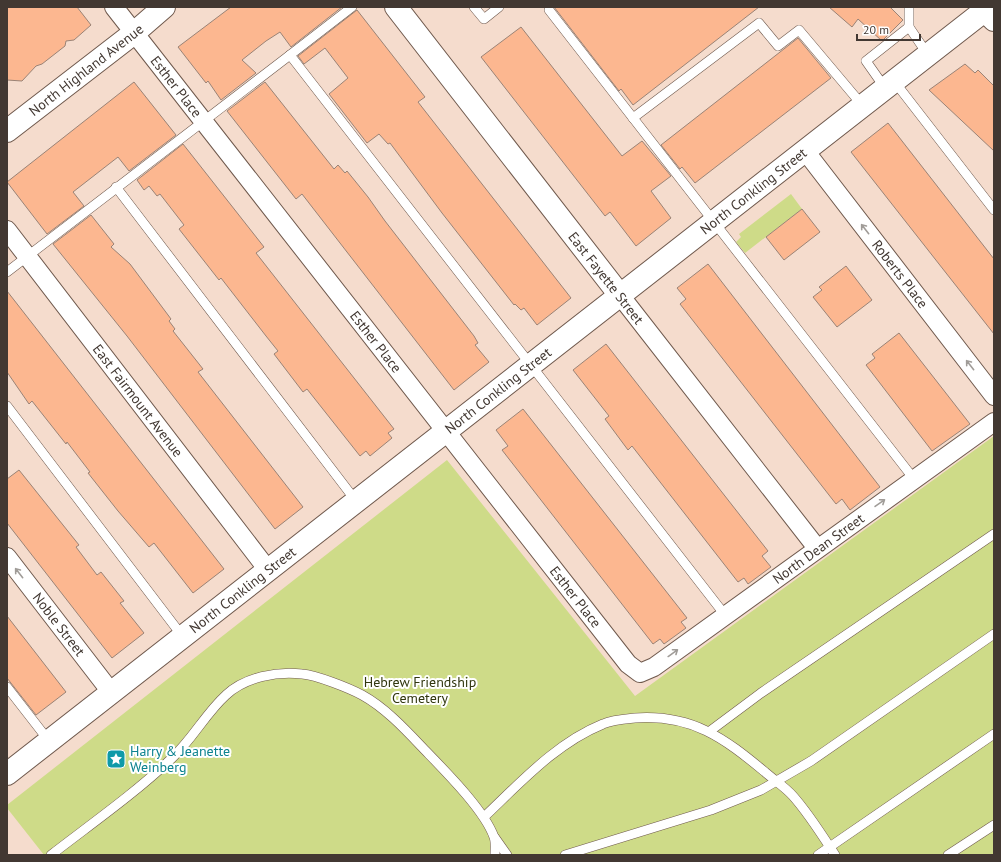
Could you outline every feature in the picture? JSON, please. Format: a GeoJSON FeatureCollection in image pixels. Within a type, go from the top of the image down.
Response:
{"type":"FeatureCollection","features":[{"type":"Feature","properties":{"kind":"street","name":"Esther Place"},"geometry":{"type":"LineString","coordinates":[[114,7],[628,664],[640,673]]}},
{"type":"Feature","properties":{"kind":"street","name":"North Highland Avenue"},"geometry":{"type":"LineString","coordinates":[[7,131],[164,7]]}},
{"type":"Feature","properties":{"kind":"street","name":"East Fayette Street"},"geometry":{"type":"LineString","coordinates":[[396,7],[817,548]]}},
{"type":"Feature","properties":{"kind":"street","name":"North Conkling Street"},"geometry":{"type":"LineString","coordinates":[[7,774],[619,294],[641,280],[928,55],[987,11]]}},
{"type":"Feature","properties":{"kind":"street","name":"Roberts Place"},"geometry":{"type":"LineString","coordinates":[[806,152],[994,396]]}},
{"type":"Feature","properties":{"kind":"street","name":"East Fairmount Avenue"},"geometry":{"type":"LineString","coordinates":[[7,230],[268,570]]}},
{"type":"Feature","properties":{"kind":"street","name":"North Dean Street"},"geometry":{"type":"LineString","coordinates":[[640,673],[654,667],[914,478],[994,422]]}},
{"type":"Feature","properties":{"kind":"street","name":"Noble Street"},"geometry":{"type":"LineString","coordinates":[[7,557],[111,692]]}},
{"type":"Feature","properties":{"kind":"lane"},"geometry":{"type":"LineString","coordinates":[[7,272],[352,7]]}},
{"type":"Feature","properties":{"kind":"lane"},"geometry":{"type":"LineString","coordinates":[[474,7],[484,19],[499,7]]}},
{"type":"Feature","properties":{"kind":"lane"},"geometry":{"type":"LineString","coordinates":[[909,7],[909,27],[928,55]]}},
{"type":"Feature","properties":{"kind":"lane"},"geometry":{"type":"LineString","coordinates":[[549,10],[914,478]]}},
{"type":"Feature","properties":{"kind":"lane"},"geometry":{"type":"LineString","coordinates":[[633,118],[759,23],[778,46],[799,30],[863,106]]}},
{"type":"Feature","properties":{"kind":"lane"},"geometry":{"type":"LineString","coordinates":[[909,27],[866,61],[890,85],[994,210]]}},
{"type":"Feature","properties":{"kind":"lane"},"geometry":{"type":"LineString","coordinates":[[290,55],[725,615]]}},
{"type":"Feature","properties":{"kind":"lane"},"geometry":{"type":"LineString","coordinates":[[116,187],[356,501]]}},
{"type":"Feature","properties":{"kind":"lane"},"geometry":{"type":"LineString","coordinates":[[7,406],[183,637]]}},
{"type":"Feature","properties":{"kind":"lane"},"geometry":{"type":"LineString","coordinates":[[710,731],[762,693],[994,534]]}},
{"type":"Feature","properties":{"kind":"lane"},"geometry":{"type":"LineString","coordinates":[[565,855],[711,810],[761,790],[811,761],[994,634]]}},
{"type":"Feature","properties":{"kind":"lane"},"geometry":{"type":"LineString","coordinates":[[51,855],[164,766],[193,737],[209,714],[226,694],[240,685],[259,677],[278,674],[303,674],[362,695],[400,724],[448,774],[484,817],[495,838],[507,855]]}},
{"type":"Feature","properties":{"kind":"lane"},"geometry":{"type":"LineString","coordinates":[[7,687],[49,741]]}},
{"type":"Feature","properties":{"kind":"lane"},"geometry":{"type":"LineString","coordinates":[[484,817],[548,758],[566,744],[604,723],[623,719],[652,717],[684,721],[710,731],[735,747],[792,794],[835,855]]}},
{"type":"Feature","properties":{"kind":"lane"},"geometry":{"type":"LineString","coordinates":[[818,855],[994,734]]}},
{"type":"Feature","properties":{"kind":"lane"},"geometry":{"type":"LineString","coordinates":[[948,855],[994,825]]}},
{"type":"Feature","properties":{"kind":"lane"},"geometry":{"type":"LineString","coordinates":[[495,838],[495,855]]}},
{"type":"Feature","properties":{"kind":"green space"},"geometry":{"type":"Polygon","coordinates":[[[791,194],[802,209],[745,253],[736,242],[741,237],[739,234],[791,194]]]}},
{"type":"Feature","properties":{"kind":"green space","name":"Hebrew Friendship Cemetery"},"geometry":{"type":"Polygon","coordinates":[[[994,436],[994,855],[44,855],[7,808],[7,805],[447,460],[635,696],[994,436]]]}},
{"type":"Feature","properties":{"kind":"building"},"geometry":{"type":"Polygon","coordinates":[[[7,7],[77,7],[91,25],[74,40],[66,41],[65,46],[42,64],[36,66],[22,81],[7,80],[7,7]]]}},
{"type":"Feature","properties":{"kind":"building"},"geometry":{"type":"Polygon","coordinates":[[[231,7],[342,7],[291,47],[280,32],[266,41],[242,60],[256,73],[221,100],[208,81],[206,83],[178,47],[231,7]]]}},
{"type":"Feature","properties":{"kind":"building"},"geometry":{"type":"Polygon","coordinates":[[[554,7],[759,7],[633,105],[621,89],[619,91],[554,7]]]}},
{"type":"Feature","properties":{"kind":"building"},"geometry":{"type":"Polygon","coordinates":[[[829,7],[890,7],[903,20],[882,41],[858,19],[852,27],[829,7]]]}},
{"type":"Feature","properties":{"kind":"building"},"geometry":{"type":"Polygon","coordinates":[[[357,10],[425,97],[418,102],[571,298],[537,325],[524,308],[521,310],[515,304],[514,305],[442,213],[390,143],[388,144],[379,134],[367,143],[329,94],[348,78],[325,48],[304,64],[298,56],[357,10]]]}},
{"type":"Feature","properties":{"kind":"building"},"geometry":{"type":"Polygon","coordinates":[[[521,27],[622,156],[642,141],[671,176],[651,191],[671,218],[636,246],[610,212],[605,216],[481,57],[521,27]]]}},
{"type":"Feature","properties":{"kind":"building"},"geometry":{"type":"Polygon","coordinates":[[[798,38],[831,78],[695,183],[682,167],[680,169],[661,145],[798,38]]]}},
{"type":"Feature","properties":{"kind":"building"},"geometry":{"type":"Polygon","coordinates":[[[965,64],[975,73],[978,70],[994,86],[994,151],[929,90],[965,64]]]}},
{"type":"Feature","properties":{"kind":"building"},"geometry":{"type":"Polygon","coordinates":[[[134,82],[176,135],[129,171],[118,157],[73,192],[84,206],[47,234],[7,182],[134,82]]]}},
{"type":"Feature","properties":{"kind":"building"},"geometry":{"type":"Polygon","coordinates":[[[265,82],[334,169],[338,165],[345,173],[347,171],[474,336],[478,343],[475,345],[489,362],[454,390],[302,194],[296,199],[227,111],[265,82]]]}},
{"type":"Feature","properties":{"kind":"building"},"geometry":{"type":"Polygon","coordinates":[[[888,123],[994,259],[994,334],[851,152],[888,123]]]}},
{"type":"Feature","properties":{"kind":"building"},"geometry":{"type":"Polygon","coordinates":[[[183,144],[264,247],[256,253],[394,429],[388,433],[392,438],[370,456],[366,451],[360,456],[307,389],[303,392],[274,354],[278,351],[221,278],[219,280],[179,229],[184,225],[160,194],[157,196],[149,186],[144,190],[137,180],[183,144]]]}},
{"type":"Feature","properties":{"kind":"building"},"geometry":{"type":"Polygon","coordinates":[[[802,209],[820,232],[784,260],[766,237],[802,209]]]}},
{"type":"Feature","properties":{"kind":"building"},"geometry":{"type":"Polygon","coordinates":[[[91,215],[114,244],[111,247],[130,264],[171,319],[169,321],[175,329],[173,331],[203,369],[198,372],[303,507],[275,529],[127,336],[53,244],[91,215]]]}},
{"type":"Feature","properties":{"kind":"building"},"geometry":{"type":"Polygon","coordinates":[[[708,264],[880,487],[850,510],[842,499],[836,504],[680,304],[686,299],[677,288],[708,264]]]}},
{"type":"Feature","properties":{"kind":"building"},"geometry":{"type":"Polygon","coordinates":[[[846,266],[872,300],[837,327],[813,297],[822,290],[819,287],[846,266]]]}},
{"type":"Feature","properties":{"kind":"building"},"geometry":{"type":"Polygon","coordinates":[[[7,291],[224,569],[193,593],[154,543],[149,547],[118,511],[88,473],[90,472],[67,442],[66,444],[32,401],[29,404],[7,372],[7,291]]]}},
{"type":"Feature","properties":{"kind":"building"},"geometry":{"type":"Polygon","coordinates":[[[899,333],[970,424],[932,451],[866,365],[875,358],[872,354],[899,333]]]}},
{"type":"Feature","properties":{"kind":"building"},"geometry":{"type":"Polygon","coordinates":[[[606,344],[768,551],[762,556],[771,567],[748,584],[744,578],[738,582],[632,446],[628,450],[605,419],[609,416],[573,370],[606,344]]]}},
{"type":"Feature","properties":{"kind":"building"},"geometry":{"type":"Polygon","coordinates":[[[523,409],[687,618],[681,622],[686,628],[664,644],[660,639],[653,644],[502,450],[508,446],[496,430],[523,409]]]}},
{"type":"Feature","properties":{"kind":"building"},"geometry":{"type":"Polygon","coordinates":[[[19,470],[79,545],[76,547],[97,575],[101,572],[124,601],[120,603],[144,633],[112,658],[7,523],[7,479],[19,470]]]}},
{"type":"Feature","properties":{"kind":"building"},"geometry":{"type":"Polygon","coordinates":[[[7,616],[66,692],[36,715],[7,678],[7,616]]]}},
{"type":"Feature","properties":{"kind":"place","name":"Harry & Jeanette Weinberg"},"geometry":{"type":"Point","coordinates":[116,759]}}]}
